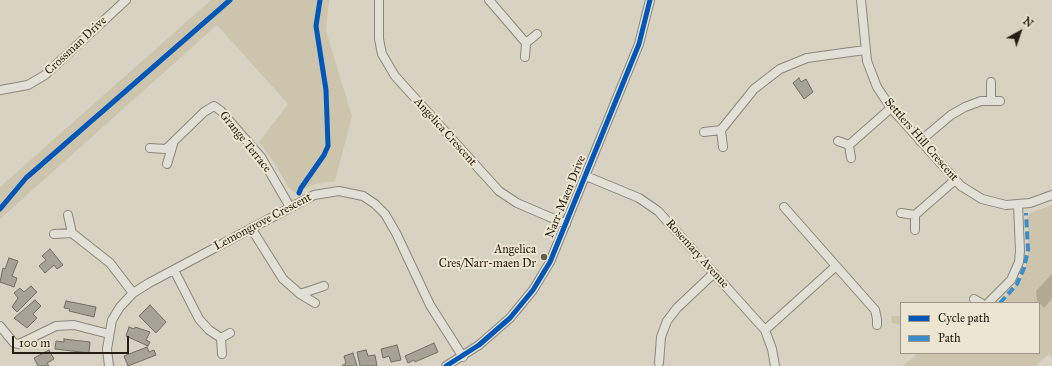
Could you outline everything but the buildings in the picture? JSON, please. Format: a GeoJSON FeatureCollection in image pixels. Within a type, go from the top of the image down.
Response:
{"type":"FeatureCollection","features":[{"type":"Feature","properties":{"kind":"street","name":"Crossman Drive"},"geometry":{"type":"LineString","coordinates":[[0,90],[28,85],[45,75],[126,0]]}},
{"type":"Feature","properties":{"kind":"street","name":"Angelica Crescent"},"geometry":{"type":"LineString","coordinates":[[379,0],[378,39],[385,59],[395,76],[499,191],[517,203],[566,224]]}},
{"type":"Feature","properties":{"kind":"street"},"geometry":{"type":"LineString","coordinates":[[489,0],[526,44]]}},
{"type":"Feature","properties":{"kind":"street","name":"Narr-Maen Drive"},"geometry":{"type":"LineString","coordinates":[[446,366],[463,357],[496,331],[526,299],[550,262],[639,44],[650,0]]}},
{"type":"Feature","properties":{"kind":"street","name":"Settlers Hill Crescent"},"geometry":{"type":"LineString","coordinates":[[861,0],[865,50],[873,79],[891,108],[955,180],[967,191],[982,199],[998,204],[1018,205],[1039,201],[1052,195]]}},
{"type":"Feature","properties":{"kind":"street"},"geometry":{"type":"LineString","coordinates":[[525,57],[526,44],[537,34]]}},
{"type":"Feature","properties":{"kind":"street"},"geometry":{"type":"LineString","coordinates":[[704,132],[721,130],[754,89],[780,69],[807,58],[865,50]]}},
{"type":"Feature","properties":{"kind":"street"},"geometry":{"type":"LineString","coordinates":[[991,82],[991,101]]}},
{"type":"Feature","properties":{"kind":"street"},"geometry":{"type":"LineString","coordinates":[[920,141],[958,111],[981,101],[1000,101]]}},
{"type":"Feature","properties":{"kind":"street","name":"Grange Terrace"},"geometry":{"type":"LineString","coordinates":[[150,148],[166,149],[204,112],[214,106],[221,111],[261,157],[290,207]]}},
{"type":"Feature","properties":{"kind":"street"},"geometry":{"type":"LineString","coordinates":[[849,145],[891,108]]}},
{"type":"Feature","properties":{"kind":"street"},"geometry":{"type":"LineString","coordinates":[[721,130],[723,147]]}},
{"type":"Feature","properties":{"kind":"street"},"geometry":{"type":"LineString","coordinates":[[838,142],[849,145]]}},
{"type":"Feature","properties":{"kind":"street","name":"Grange Terrace"},"geometry":{"type":"LineString","coordinates":[[167,164],[173,143]]}},
{"type":"Feature","properties":{"kind":"street"},"geometry":{"type":"LineString","coordinates":[[849,145],[851,158]]}},
{"type":"Feature","properties":{"kind":"street","name":"Rosemary Avenue"},"geometry":{"type":"LineString","coordinates":[[586,176],[639,198],[652,206],[765,330],[772,349],[775,366]]}},
{"type":"Feature","properties":{"kind":"street"},"geometry":{"type":"LineString","coordinates":[[915,230],[915,215],[955,180]]}},
{"type":"Feature","properties":{"kind":"street","name":"Lemongrove Crescent"},"geometry":{"type":"LineString","coordinates":[[108,366],[107,349],[112,320],[120,307],[133,293],[290,207],[314,195],[335,191],[355,193],[375,204],[384,214],[396,233],[430,305],[463,357]]}},
{"type":"Feature","properties":{"kind":"street"},"geometry":{"type":"LineString","coordinates":[[989,302],[1011,280],[1019,262],[1020,250],[1018,205]]}},
{"type":"Feature","properties":{"kind":"street"},"geometry":{"type":"LineString","coordinates":[[784,208],[875,310],[878,319],[877,325]]}},
{"type":"Feature","properties":{"kind":"street"},"geometry":{"type":"LineString","coordinates":[[901,212],[915,215]]}},
{"type":"Feature","properties":{"kind":"street"},"geometry":{"type":"LineString","coordinates":[[68,214],[72,233],[110,264],[133,293]]}},
{"type":"Feature","properties":{"kind":"street"},"geometry":{"type":"LineString","coordinates":[[251,228],[283,279],[300,294],[316,303]]}},
{"type":"Feature","properties":{"kind":"street"},"geometry":{"type":"LineString","coordinates":[[54,234],[72,233]]}},
{"type":"Feature","properties":{"kind":"street"},"geometry":{"type":"LineString","coordinates":[[765,330],[836,266]]}},
{"type":"Feature","properties":{"kind":"street"},"geometry":{"type":"LineString","coordinates":[[174,270],[199,319],[209,330],[221,338]]}},
{"type":"Feature","properties":{"kind":"street"},"geometry":{"type":"LineString","coordinates":[[659,363],[661,336],[667,321],[676,308],[714,273]]}},
{"type":"Feature","properties":{"kind":"street"},"geometry":{"type":"LineString","coordinates":[[300,294],[324,286]]}},
{"type":"Feature","properties":{"kind":"street"},"geometry":{"type":"LineString","coordinates":[[0,326],[14,342],[19,344],[56,326],[74,325],[109,334]]}},
{"type":"Feature","properties":{"kind":"street"},"geometry":{"type":"LineString","coordinates":[[221,338],[230,333]]}},
{"type":"Feature","properties":{"kind":"street"},"geometry":{"type":"LineString","coordinates":[[221,338],[222,354]]}},
{"type":"Feature","properties":{"kind":"shaded area"},"geometry":{"type":"Polygon","coordinates":[[[211,0],[329,0],[326,31],[352,116],[335,181],[315,184],[296,193],[289,188],[275,164],[259,142],[288,104],[217,25],[0,219],[0,187],[211,0]]]}},
{"type":"Feature","properties":{"kind":"shaded area"},"geometry":{"type":"Polygon","coordinates":[[[1052,205],[1052,358],[1049,354],[1035,366],[903,366],[917,354],[1040,354],[1040,302],[1005,302],[1007,296],[1020,280],[1026,266],[1029,250],[1027,217],[1030,213],[1052,205]]]}},
{"type":"Feature","properties":{"kind":"shaded area"},"geometry":{"type":"Polygon","coordinates":[[[1052,274],[1052,299],[1044,308],[1037,300],[1036,291],[1052,274]]]}},
{"type":"Feature","properties":{"kind":"shaded area"},"geometry":{"type":"Polygon","coordinates":[[[891,316],[900,316],[900,325],[892,323],[891,316]]]}},
{"type":"Feature","properties":{"kind":"marked path"},"geometry":{"type":"LineString","coordinates":[[1001,302],[1017,284],[1024,268],[1028,250],[1026,213]]}},
{"type":"Feature","properties":{"kind":"cycle path"},"geometry":{"type":"LineString","coordinates":[[0,209],[26,178],[230,0]]}},
{"type":"Feature","properties":{"kind":"cycle path"},"geometry":{"type":"LineString","coordinates":[[299,193],[324,155],[328,146],[326,90],[316,26],[320,0]]}},
{"type":"Feature","properties":{"kind":"cycle path"},"geometry":{"type":"LineString","coordinates":[[446,366],[479,345],[510,318],[533,290],[550,262],[639,44],[650,0]]}},
{"type":"Feature","properties":{"kind":"place","name":"Angelica Cres/Narr-maen Dr"},"geometry":{"type":"Point","coordinates":[544,257]}}]}
